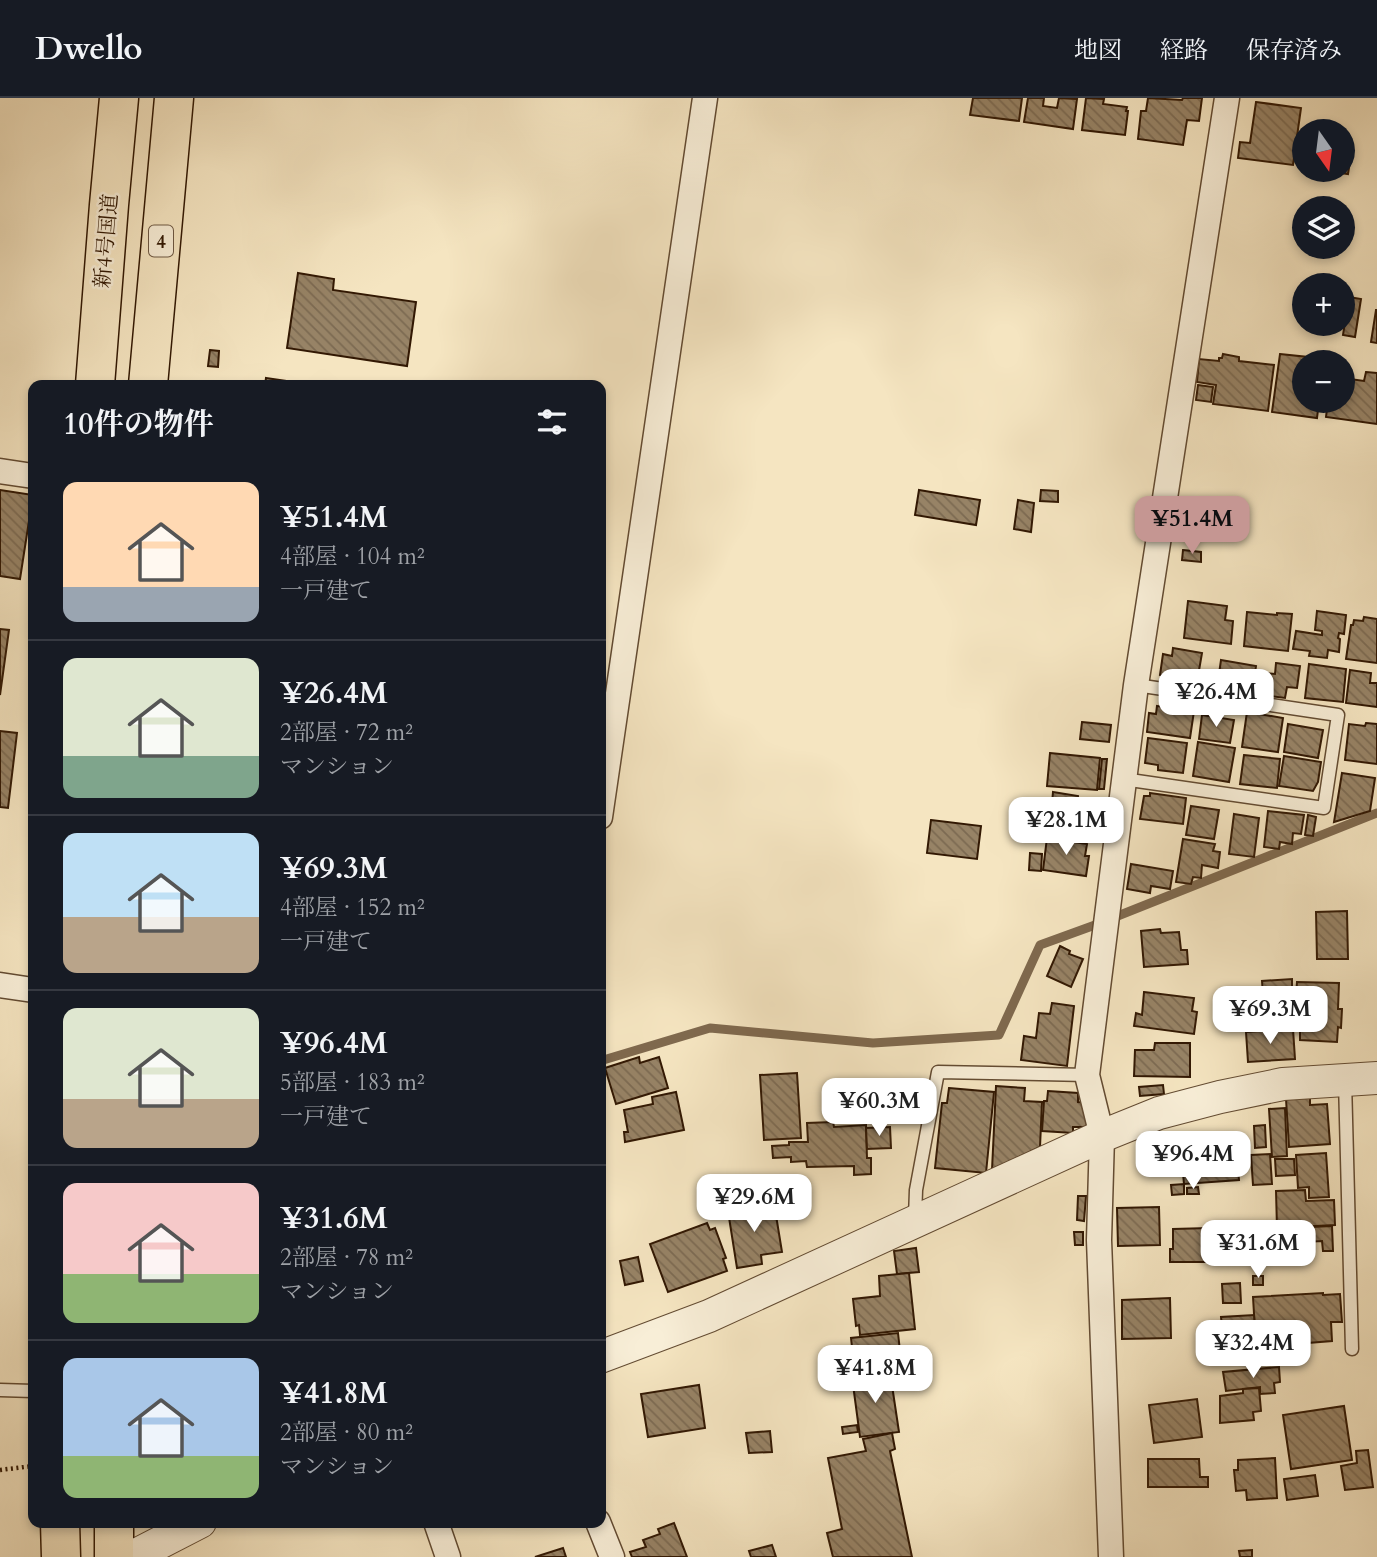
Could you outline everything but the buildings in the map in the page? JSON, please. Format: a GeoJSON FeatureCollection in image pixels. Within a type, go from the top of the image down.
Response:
{"type":"FeatureCollection","features":[{"type":"Feature","properties":{"kind":"highway","name":"新4号国道"},"geometry":{"type":"LineString","coordinates":[[95,380],[119,98]]}},
{"type":"Feature","properties":{"kind":"highway","name":"4"},"geometry":{"type":"LineString","coordinates":[[148,380],[174,98]]}},
{"type":"Feature","properties":{"kind":"highway"},"geometry":{"type":"LineString","coordinates":[[60,1528],[61,1557]]}},
{"type":"Feature","properties":{"kind":"highway"},"geometry":{"type":"LineString","coordinates":[[114,1528],[114,1557]]}},
{"type":"Feature","properties":{"kind":"street"},"geometry":{"type":"LineString","coordinates":[[606,776],[705,98]]}},
{"type":"Feature","properties":{"kind":"street"},"geometry":{"type":"LineString","coordinates":[[1111,1557],[1099,1240],[1101,1136],[1087,1075],[1136,685],[1227,98]]}},
{"type":"Feature","properties":{"kind":"street"},"geometry":{"type":"LineString","coordinates":[[0,471],[28,475]]}},
{"type":"Feature","properties":{"kind":"street"},"geometry":{"type":"LineString","coordinates":[[0,985],[28,989]]}},
{"type":"Feature","properties":{"kind":"street"},"geometry":{"type":"LineString","coordinates":[[606,1355],[709,1316],[1101,1136],[1158,1113],[1283,1084],[1377,1078]]}},
{"type":"Feature","properties":{"kind":"street"},"geometry":{"type":"LineString","coordinates":[[132,1557],[188,1528]]}},
{"type":"Feature","properties":{"kind":"street"},"geometry":{"type":"LineString","coordinates":[[438,1528],[448,1557]]}},
{"type":"Feature","properties":{"kind":"street"},"geometry":{"type":"LineString","coordinates":[[600,1528],[612,1557]]}},
{"type":"Feature","properties":{"kind":"lane"},"geometry":{"type":"LineString","coordinates":[[1123,779],[1324,807],[1338,715],[1136,685]]}},
{"type":"Feature","properties":{"kind":"lane"},"geometry":{"type":"LineString","coordinates":[[915,1222],[916,1190],[938,1072],[1087,1075]]}},
{"type":"Feature","properties":{"kind":"lane"},"geometry":{"type":"LineString","coordinates":[[1345,1080],[1352,1349]]}},
{"type":"Feature","properties":{"kind":"lane"},"geometry":{"type":"LineString","coordinates":[[0,1390],[28,1391]]}},
{"type":"Feature","properties":{"kind":"path"},"geometry":{"type":"LineString","coordinates":[[0,1470],[28,1467]]}},
{"type":"Feature","properties":{"kind":"waterway"},"geometry":{"type":"LineString","coordinates":[[606,1059],[710,1028],[873,1043],[999,1035],[1040,945],[1377,813]]}}]}
